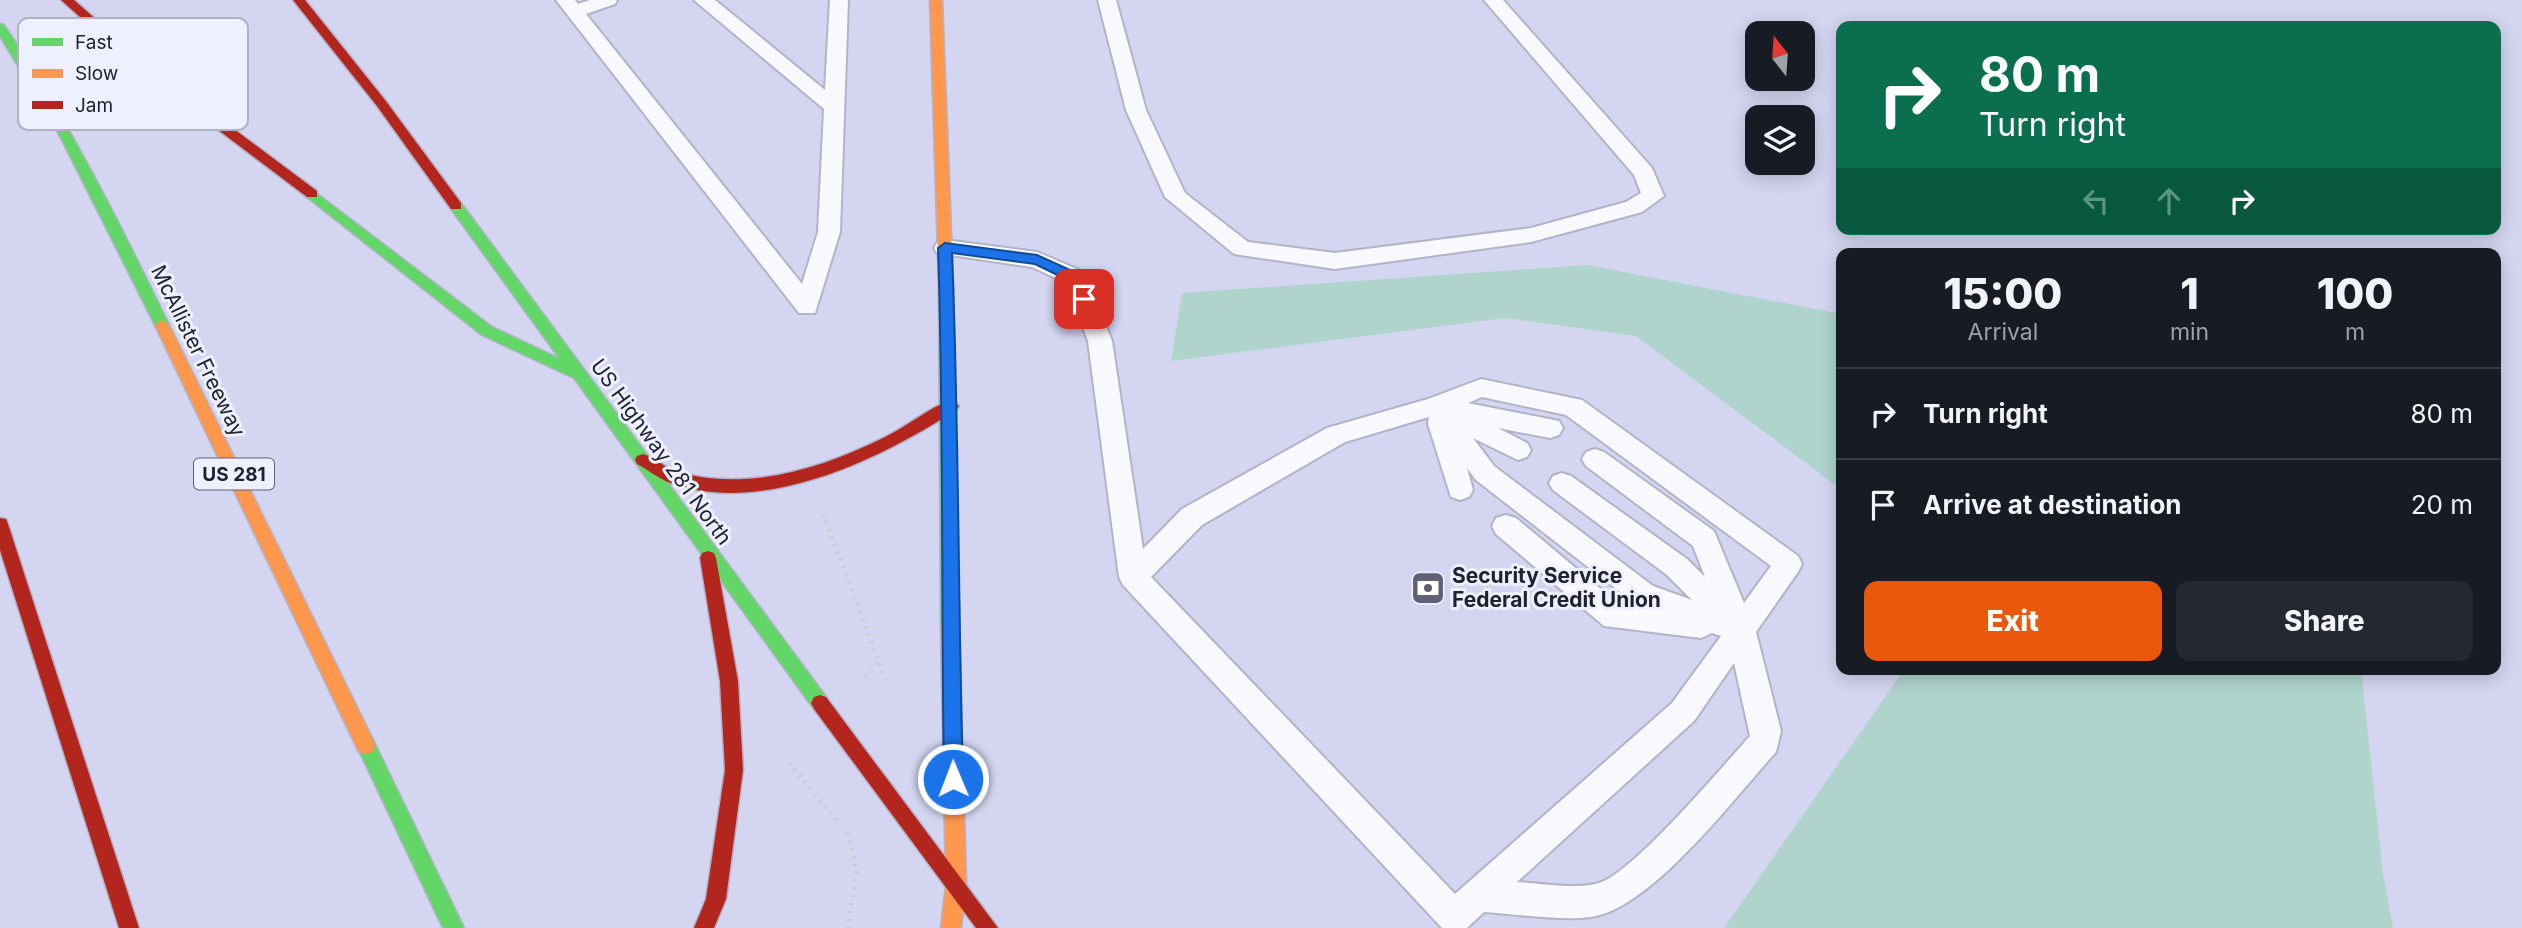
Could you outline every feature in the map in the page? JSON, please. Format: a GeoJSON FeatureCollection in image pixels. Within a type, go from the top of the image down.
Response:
{"type":"FeatureCollection","features":[{"type":"Feature","properties":{"kind":"main road"},"geometry":{"type":"LineString","coordinates":[[67,0],[87,18]]}},
{"type":"Feature","properties":{"kind":"main road"},"geometry":{"type":"LineString","coordinates":[[936,0],[951,406],[948,524],[956,885],[951,928]]}},
{"type":"Feature","properties":{"kind":"main road","name":"US Highway 281 North"},"geometry":{"type":"LineString","coordinates":[[306,3],[707,552],[988,928]]}},
{"type":"Feature","properties":{"kind":"main road","name":"McAllister Freeway"},"geometry":{"type":"LineString","coordinates":[[0,27],[18,54]]}},
{"type":"Feature","properties":{"kind":"main road","name":"McAllister Freeway"},"geometry":{"type":"LineString","coordinates":[[64,130],[87,171],[454,928]]}},
{"type":"Feature","properties":{"kind":"main road"},"geometry":{"type":"LineString","coordinates":[[228,130],[400,259],[487,331],[579,374]]}},
{"type":"Feature","properties":{"kind":"main road"},"geometry":{"type":"LineString","coordinates":[[639,458],[679,479],[732,486],[811,472],[858,457],[928,424],[951,406]]}},
{"type":"Feature","properties":{"kind":"main road"},"geometry":{"type":"LineString","coordinates":[[0,524],[129,928]]}},
{"type":"Feature","properties":{"kind":"main road"},"geometry":{"type":"LineString","coordinates":[[704,928],[716,899],[734,770],[729,681],[707,552]]}},
{"type":"Feature","properties":{"kind":"lane"},"geometry":{"type":"LineString","coordinates":[[608,0],[570,6],[807,307],[829,232],[839,0]]}},
{"type":"Feature","properties":{"kind":"lane"},"geometry":{"type":"LineString","coordinates":[[703,0],[834,107]]}},
{"type":"Feature","properties":{"kind":"lane"},"geometry":{"type":"LineString","coordinates":[[1107,0],[1136,110],[1176,197],[1242,249],[1335,261],[1531,235],[1634,207],[1653,196],[1644,173],[1493,0]]}},
{"type":"Feature","properties":{"kind":"lane"},"geometry":{"type":"LineString","coordinates":[[945,248],[1037,260],[1076,278],[1100,341],[1133,577],[1465,914]]}},
{"type":"Feature","properties":{"kind":"lane"},"geometry":{"type":"LineString","coordinates":[[1133,577],[1192,517],[1336,435],[1435,406],[1481,388],[1573,407],[1788,564],[1683,712],[1465,914]]}},
{"type":"Feature","properties":{"kind":"lane"},"geometry":{"type":"LineString","coordinates":[[1435,406],[1550,428]]}},
{"type":"Feature","properties":{"kind":"lane"},"geometry":{"type":"LineString","coordinates":[[1435,406],[1518,450]]}},
{"type":"Feature","properties":{"kind":"lane"},"geometry":{"type":"LineString","coordinates":[[1435,406],[1460,491]]}},
{"type":"Feature","properties":{"kind":"lane"},"geometry":{"type":"LineString","coordinates":[[1435,406],[1485,473],[1643,594],[1741,631]]}},
{"type":"Feature","properties":{"kind":"lane"},"geometry":{"type":"LineString","coordinates":[[1465,914],[1590,901],[1612,895],[1661,855],[1765,743],[1766,731],[1741,631],[1704,539],[1595,459]]}},
{"type":"Feature","properties":{"kind":"lane"},"geometry":{"type":"LineString","coordinates":[[1562,483],[1677,568],[1741,631]]}},
{"type":"Feature","properties":{"kind":"lane"},"geometry":{"type":"LineString","coordinates":[[1506,526],[1614,617],[1741,631]]}},
{"type":"Feature","properties":{"kind":"path"},"geometry":{"type":"LineString","coordinates":[[821,510],[886,680]]}},
{"type":"Feature","properties":{"kind":"path"},"geometry":{"type":"LineString","coordinates":[[859,681],[879,662]]}},
{"type":"Feature","properties":{"kind":"path"},"geometry":{"type":"LineString","coordinates":[[788,762],[845,829],[857,852],[859,873],[848,928]]}},
{"type":"Feature","properties":{"kind":"green space"},"geometry":{"type":"Polygon","coordinates":[[[1587,265],[1836,313],[1836,485],[1636,336],[1505,318],[1171,361],[1182,293],[1587,265]]]}},
{"type":"Feature","properties":{"kind":"green space"},"geometry":{"type":"Polygon","coordinates":[[[1901,675],[2362,675],[2383,874],[2393,928],[1724,928],[1901,675]]]}},
{"type":"Feature","properties":{"kind":"traffic: fast"},"geometry":{"type":"LineString","coordinates":[[0,27],[18,55]]}},
{"type":"Feature","properties":{"kind":"traffic: fast"},"geometry":{"type":"LineString","coordinates":[[63,130],[162,325]]}},
{"type":"Feature","properties":{"kind":"traffic: fast"},"geometry":{"type":"LineString","coordinates":[[312,194],[487,331],[579,374]]}},
{"type":"Feature","properties":{"kind":"traffic: fast"},"geometry":{"type":"LineString","coordinates":[[456,206],[820,703]]}},
{"type":"Feature","properties":{"kind":"traffic: fast"},"geometry":{"type":"LineString","coordinates":[[946,284],[950,624]]}},
{"type":"Feature","properties":{"kind":"traffic: fast"},"geometry":{"type":"LineString","coordinates":[[366,746],[454,928]]}},
{"type":"Feature","properties":{"kind":"traffic: slow"},"geometry":{"type":"LineString","coordinates":[[936,0],[946,284]]}},
{"type":"Feature","properties":{"kind":"traffic: slow"},"geometry":{"type":"LineString","coordinates":[[162,325],[366,746]]}},
{"type":"Feature","properties":{"kind":"traffic: slow"},"geometry":{"type":"LineString","coordinates":[[950,624],[956,885],[951,928]]}},
{"type":"Feature","properties":{"kind":"traffic: jam"},"geometry":{"type":"LineString","coordinates":[[67,0],[87,18]]}},
{"type":"Feature","properties":{"kind":"traffic: jam"},"geometry":{"type":"LineString","coordinates":[[299,0],[381,103],[456,206]]}},
{"type":"Feature","properties":{"kind":"traffic: jam"},"geometry":{"type":"LineString","coordinates":[[227,130],[312,194]]}},
{"type":"Feature","properties":{"kind":"traffic: jam"},"geometry":{"type":"LineString","coordinates":[[643,460],[675,478],[708,485],[744,486],[781,481],[856,457],[923,424],[951,406]]}},
{"type":"Feature","properties":{"kind":"traffic: jam"},"geometry":{"type":"LineString","coordinates":[[0,524],[129,928]]}},
{"type":"Feature","properties":{"kind":"traffic: jam"},"geometry":{"type":"LineString","coordinates":[[704,928],[716,899],[734,770],[729,681],[708,558]]}},
{"type":"Feature","properties":{"kind":"traffic: jam"},"geometry":{"type":"LineString","coordinates":[[820,703],[988,928]]}},
{"type":"Feature","properties":{"kind":"place","name":"Security Service Federal Credit Union"},"geometry":{"type":"Point","coordinates":[1428,588]}},
{"type":"Feature","properties":{"kind":"route"},"geometry":{"type":"LineString","coordinates":[[953,779],[948,524],[951,406],[945,248],[1037,260],[1076,278],[1084,299]]}}]}
